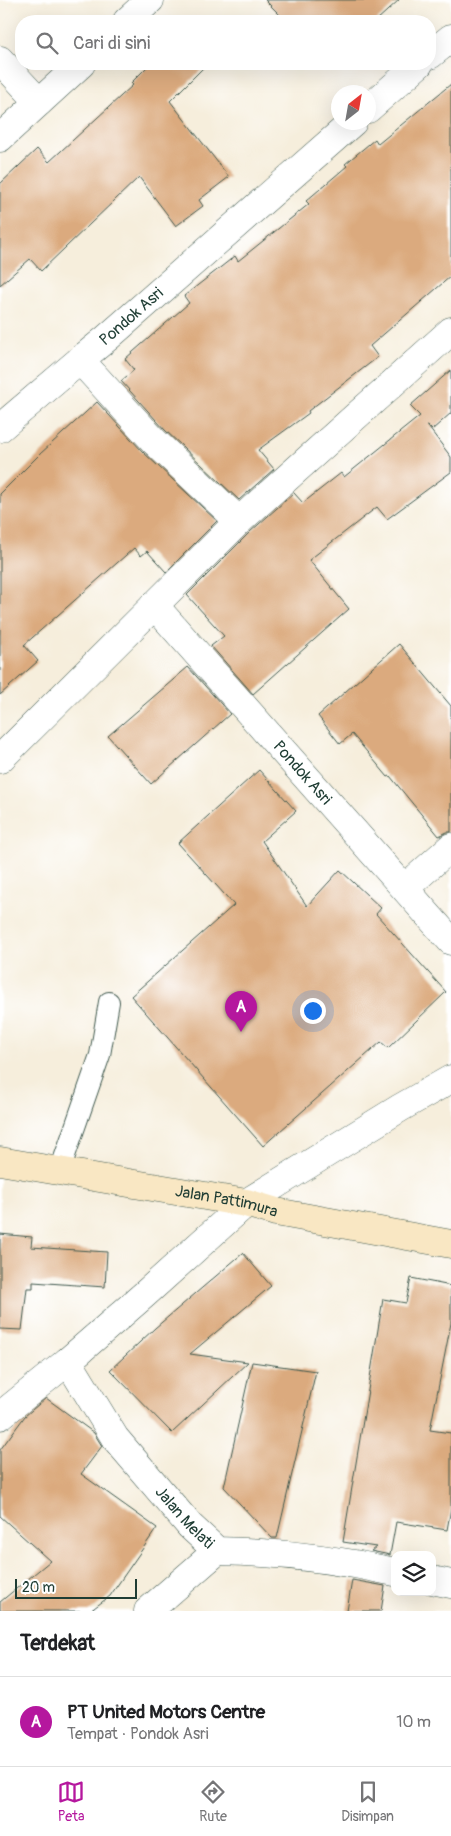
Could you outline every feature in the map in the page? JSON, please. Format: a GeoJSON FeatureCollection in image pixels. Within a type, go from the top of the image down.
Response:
{"type":"FeatureCollection","features":[{"type":"Feature","properties":{"kind":"street"},"geometry":{"type":"LineString","coordinates":[[134,15],[150,0]]}},
{"type":"Feature","properties":{"kind":"street"},"geometry":{"type":"LineString","coordinates":[[436,50],[451,38]]}},
{"type":"Feature","properties":{"kind":"street"},"geometry":{"type":"LineString","coordinates":[[0,60],[39,102]]}},
{"type":"Feature","properties":{"kind":"street"},"geometry":{"type":"LineString","coordinates":[[0,138],[74,70]]}},
{"type":"Feature","properties":{"kind":"street"},"geometry":{"type":"LineString","coordinates":[[376,102],[413,70]]}},
{"type":"Feature","properties":{"kind":"street","name":"Pondok Asri"},"geometry":{"type":"LineString","coordinates":[[0,428],[122,325],[344,130]]}},
{"type":"Feature","properties":{"kind":"street"},"geometry":{"type":"LineString","coordinates":[[0,759],[239,522],[451,331]]}},
{"type":"Feature","properties":{"kind":"street"},"geometry":{"type":"LineString","coordinates":[[80,360],[154,441],[239,522]]}},
{"type":"Feature","properties":{"kind":"street","name":"Pondok Asri"},"geometry":{"type":"LineString","coordinates":[[154,605],[451,941]]}},
{"type":"Feature","properties":{"kind":"street"},"geometry":{"type":"LineString","coordinates":[[405,888],[451,847]]}},
{"type":"Feature","properties":{"kind":"street"},"geometry":{"type":"LineString","coordinates":[[0,1416],[68,1361],[246,1203],[451,1078]]}},
{"type":"Feature","properties":{"kind":"street","name":"Jalan Pattimura"},"geometry":{"type":"LineString","coordinates":[[0,1161],[246,1203],[276,1212],[451,1244]]}},
{"type":"Feature","properties":{"kind":"street","name":"Jalan Melati"},"geometry":{"type":"LineString","coordinates":[[68,1361],[115,1438],[190,1526],[217,1551],[274,1553],[391,1571]]}},
{"type":"Feature","properties":{"kind":"street"},"geometry":{"type":"LineString","coordinates":[[148,1611],[217,1551]]}},
{"type":"Feature","properties":{"kind":"street"},"geometry":{"type":"LineString","coordinates":[[436,1581],[451,1584]]}},
{"type":"Feature","properties":{"kind":"lane"},"geometry":{"type":"LineString","coordinates":[[60,1170],[100,1055],[109,1002]]}},
{"type":"Feature","properties":{"kind":"building"},"geometry":{"type":"Polygon","coordinates":[[[265,0],[399,0],[383,15],[280,15],[265,0]]]}},
{"type":"Feature","properties":{"kind":"building"},"geometry":{"type":"Polygon","coordinates":[[[144,70],[201,70],[170,101],[229,177],[199,200],[203,206],[176,226],[139,177],[41,271],[30,259],[0,285],[0,184],[37,149],[49,162],[133,85],[131,83],[144,70]]]}},
{"type":"Feature","properties":{"kind":"building"},"geometry":{"type":"Polygon","coordinates":[[[451,84],[451,276],[370,346],[378,357],[308,411],[309,413],[258,450],[274,469],[239,500],[165,430],[121,381],[134,370],[125,359],[189,303],[184,296],[235,256],[238,261],[309,204],[306,201],[375,139],[378,144],[451,84]]]}},
{"type":"Feature","properties":{"kind":"building"},"geometry":{"type":"Polygon","coordinates":[[[451,370],[451,413],[432,430],[426,424],[451,457],[451,472],[387,519],[377,507],[309,560],[349,609],[253,694],[211,646],[224,636],[187,595],[250,532],[294,493],[303,503],[341,473],[344,477],[420,416],[410,406],[451,370]]]}},
{"type":"Feature","properties":{"kind":"building"},"geometry":{"type":"Polygon","coordinates":[[[97,402],[143,452],[217,521],[166,572],[147,551],[141,556],[134,548],[24,645],[38,661],[0,695],[0,494],[97,402]]]}},
{"type":"Feature","properties":{"kind":"building"},"geometry":{"type":"Polygon","coordinates":[[[399,644],[451,706],[451,832],[439,836],[390,776],[388,777],[352,734],[340,744],[318,716],[399,644]]]}},
{"type":"Feature","properties":{"kind":"building"},"geometry":{"type":"Polygon","coordinates":[[[188,667],[230,714],[151,784],[108,736],[188,667]]]}},
{"type":"Feature","properties":{"kind":"building"},"geometry":{"type":"Polygon","coordinates":[[[259,770],[296,811],[262,841],[307,906],[340,870],[381,908],[376,914],[446,992],[388,1048],[381,1042],[263,1146],[131,996],[234,905],[178,843],[259,770]]]}},
{"type":"Feature","properties":{"kind":"building"},"geometry":{"type":"Polygon","coordinates":[[[0,1234],[32,1237],[31,1247],[107,1252],[105,1287],[33,1282],[33,1288],[27,1288],[22,1330],[0,1329],[0,1234]]]}},
{"type":"Feature","properties":{"kind":"building"},"geometry":{"type":"Polygon","coordinates":[[[243,1253],[271,1286],[190,1354],[248,1362],[172,1433],[110,1370],[155,1328],[243,1253]]]}},
{"type":"Feature","properties":{"kind":"building"},"geometry":{"type":"Polygon","coordinates":[[[411,1278],[451,1286],[451,1323],[430,1430],[451,1433],[451,1508],[447,1530],[396,1522],[390,1555],[371,1551],[376,1547],[343,1542],[383,1299],[406,1303],[411,1278]]]}},
{"type":"Feature","properties":{"kind":"building"},"geometry":{"type":"Polygon","coordinates":[[[252,1362],[316,1371],[277,1538],[272,1538],[224,1487],[252,1362]]]}},
{"type":"Feature","properties":{"kind":"building"},"geometry":{"type":"Polygon","coordinates":[[[46,1398],[94,1433],[102,1446],[81,1474],[157,1528],[110,1596],[90,1611],[0,1611],[0,1602],[50,1561],[0,1516],[0,1450],[25,1416],[46,1398]]]}},
{"type":"Feature","properties":{"kind":"building"},"geometry":{"type":"Polygon","coordinates":[[[352,1580],[385,1586],[381,1611],[347,1611],[352,1580]]]}},
{"type":"Feature","properties":{"kind":"place","name":"PT United Motors Centre"},"geometry":{"type":"Point","coordinates":[241,1032]}}]}
